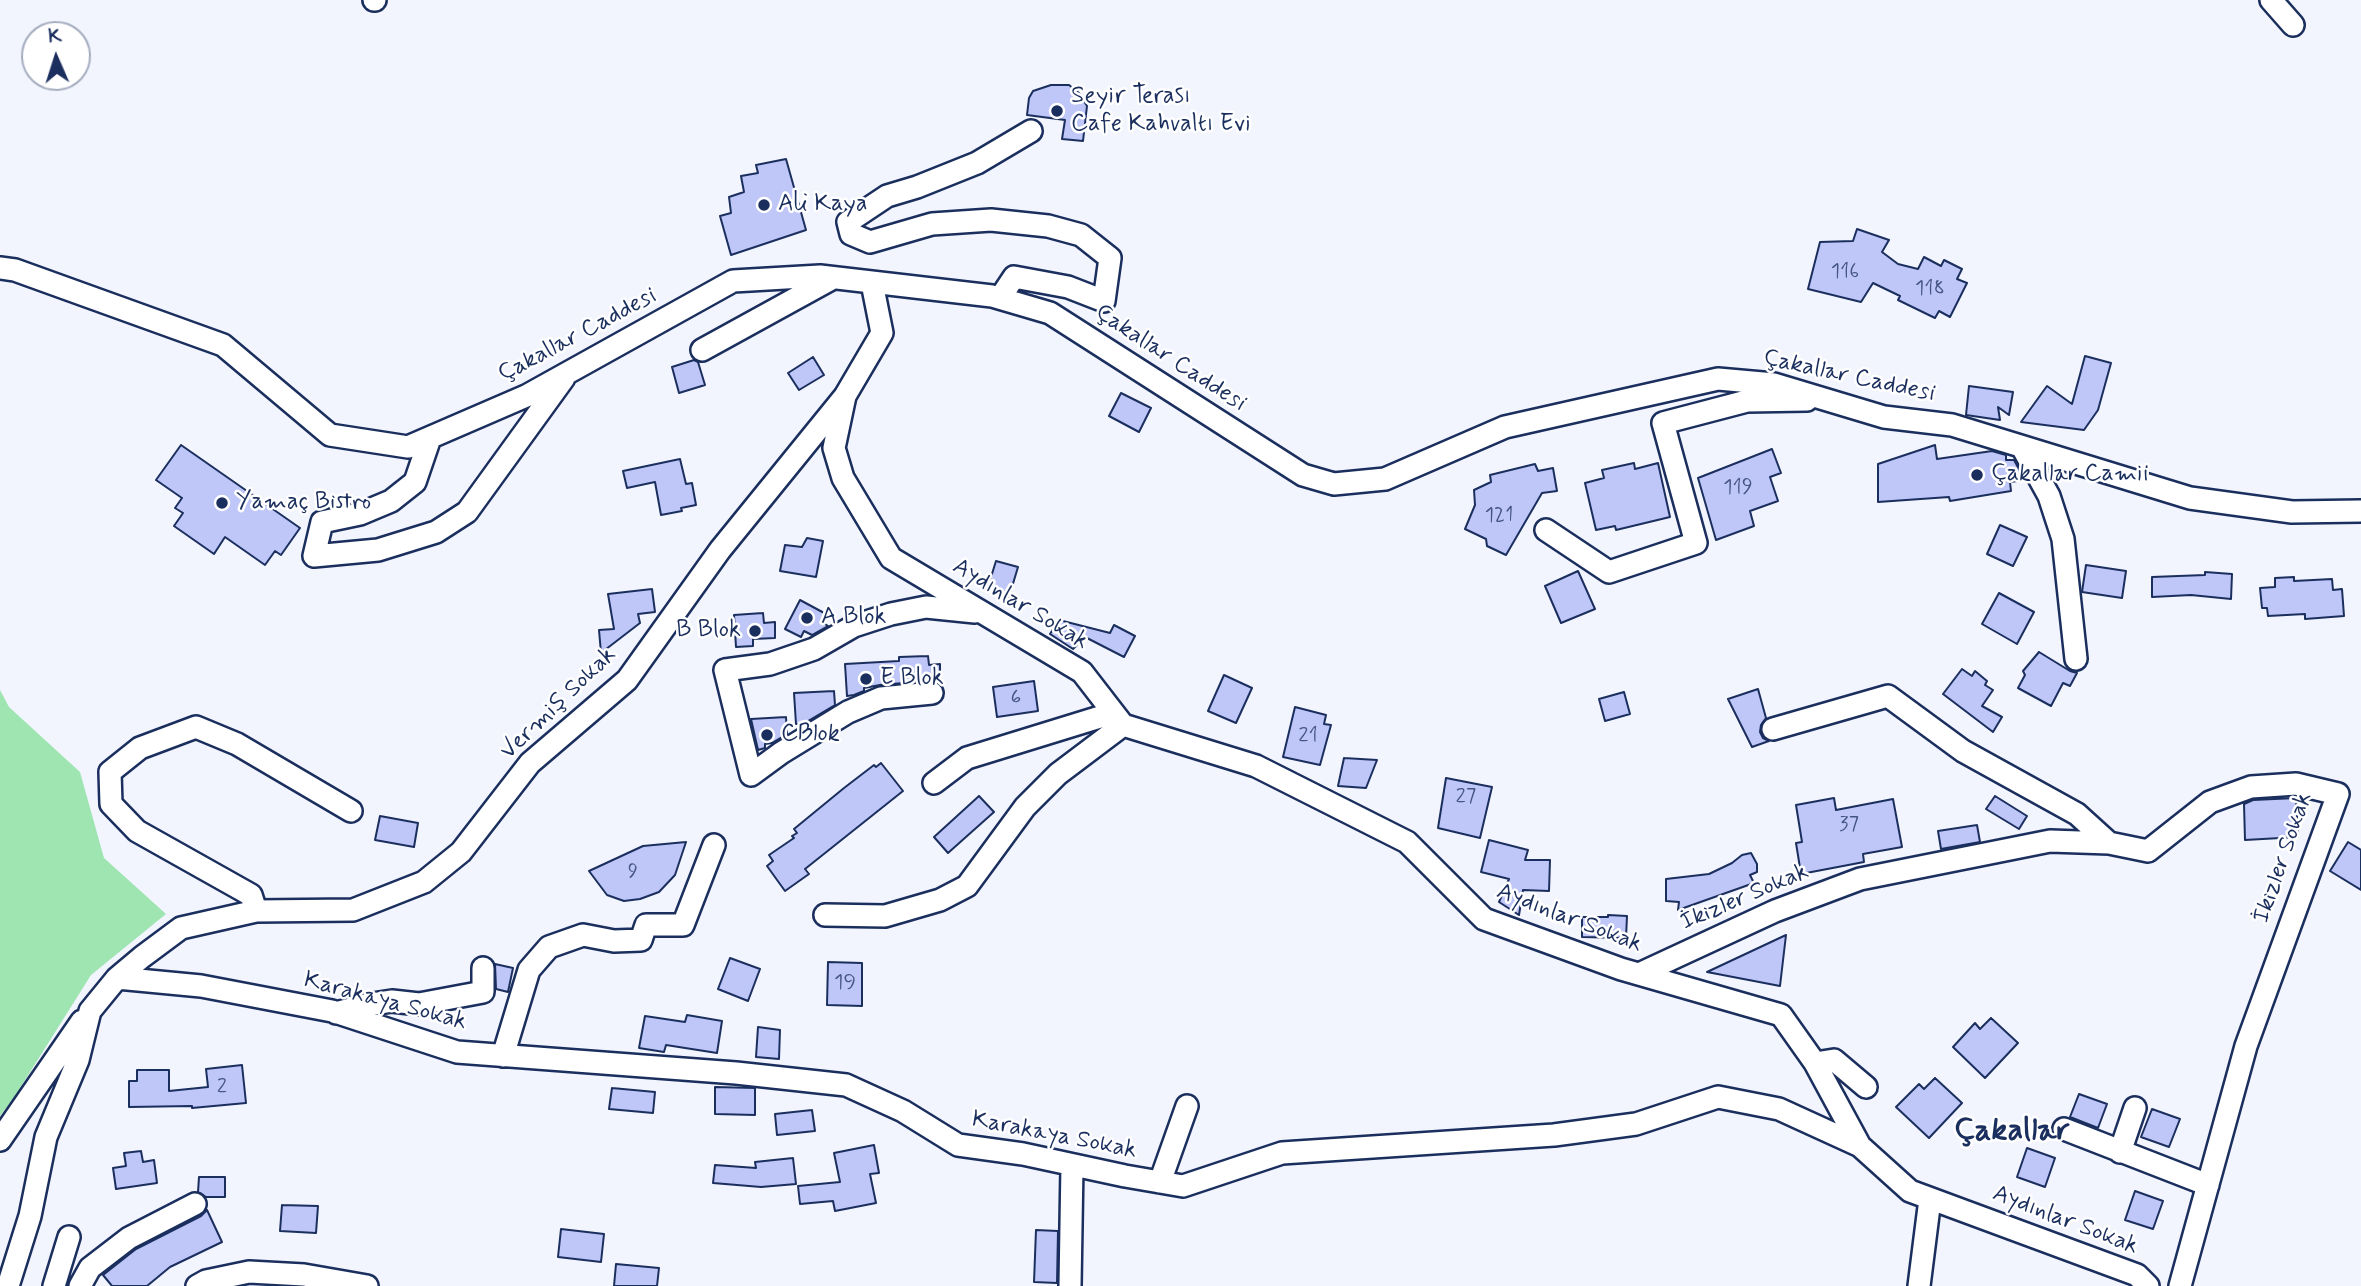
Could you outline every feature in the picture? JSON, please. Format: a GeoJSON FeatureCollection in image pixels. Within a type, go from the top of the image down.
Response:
{"type":"FeatureCollection","features":[{"type":"Feature","properties":{"kind":"street"},"geometry":{"type":"LineString","coordinates":[[2271,0],[2292,24]]}},
{"type":"Feature","properties":{"kind":"street"},"geometry":{"type":"LineString","coordinates":[[1000,298],[1014,278],[1068,287],[1104,301],[1110,258],[1081,234],[1023,222],[991,220],[932,224],[870,242],[851,234],[848,222],[887,196],[918,187],[977,163],[1031,131]]}},
{"type":"Feature","properties":{"kind":"street","name":"Çakallar Caddesi"},"geometry":{"type":"LineString","coordinates":[[0,268],[15,270],[223,345],[330,435],[408,447],[526,396],[733,281],[820,275],[872,283],[940,288],[1000,298],[1050,313],[1303,475],[1334,484],[1385,479],[1505,427],[1718,379],[1774,384],[1884,416],[1952,425],[2190,498],[2292,512],[2361,511]]}},
{"type":"Feature","properties":{"kind":"street"},"geometry":{"type":"LineString","coordinates":[[702,350],[835,277]]}},
{"type":"Feature","properties":{"kind":"street","name":"Vermiş Sokak"},"geometry":{"type":"LineString","coordinates":[[8,1286],[30,1216],[46,1137],[78,1060],[90,1011],[117,978],[181,928],[256,911],[354,910],[424,883],[461,852],[530,763],[627,680],[720,550],[845,397],[882,333],[872,283]]}},
{"type":"Feature","properties":{"kind":"street"},"geometry":{"type":"LineString","coordinates":[[430,438],[415,482],[391,501],[360,514],[322,522],[314,556],[379,550],[436,532],[467,512],[567,373]]}},
{"type":"Feature","properties":{"kind":"street","name":"Aydınlar Sokak"},"geometry":{"type":"LineString","coordinates":[[845,397],[834,448],[843,478],[891,558],[1082,673],[1118,719],[1256,766],[1407,842],[1484,919],[1639,974],[1781,1016],[1815,1063],[1860,1146],[1910,1191],[2137,1275],[2148,1286]]}},
{"type":"Feature","properties":{"kind":"street"},"geometry":{"type":"LineString","coordinates":[[1546,530],[1609,572],[1696,543],[1663,423],[1746,401],[1826,400]]}},
{"type":"Feature","properties":{"kind":"street"},"geometry":{"type":"LineString","coordinates":[[2022,447],[2049,496],[2063,539],[2076,659]]}},
{"type":"Feature","properties":{"kind":"street"},"geometry":{"type":"LineString","coordinates":[[932,693],[881,698],[848,712],[781,752],[751,775],[725,670],[770,664],[814,649],[854,626],[891,614],[926,607],[981,612]]}},
{"type":"Feature","properties":{"kind":"street"},"geometry":{"type":"LineString","coordinates":[[1773,729],[1888,695],[1964,751],[2077,814],[2109,843]]}},
{"type":"Feature","properties":{"kind":"street"},"geometry":{"type":"LineString","coordinates":[[934,783],[967,758],[1118,719]]}},
{"type":"Feature","properties":{"kind":"street"},"geometry":{"type":"LineString","coordinates":[[825,915],[885,916],[940,900],[968,886],[1025,807],[1118,719]]}},
{"type":"Feature","properties":{"kind":"street"},"geometry":{"type":"LineString","coordinates":[[256,911],[251,895],[137,831],[111,804],[110,772],[140,748],[196,727],[237,744],[351,811]]}},
{"type":"Feature","properties":{"kind":"street","name":"İkizler Sokak"},"geometry":{"type":"LineString","coordinates":[[1639,974],[1774,911],[1860,878],[2050,841],[2109,843],[2148,851],[2210,802],[2251,787],[2296,784],[2338,794],[2246,1046],[2180,1286]]}},
{"type":"Feature","properties":{"kind":"street"},"geometry":{"type":"LineString","coordinates":[[503,1055],[530,970],[549,947],[583,935],[614,941],[641,940],[646,925],[683,925],[714,845]]}},
{"type":"Feature","properties":{"kind":"street"},"geometry":{"type":"LineString","coordinates":[[336,1013],[392,1001],[419,1004],[483,992],[483,968]]}},
{"type":"Feature","properties":{"kind":"street","name":"Karakaya Sokak"},"geometry":{"type":"LineString","coordinates":[[117,978],[201,986],[336,1013],[457,1052],[736,1073],[845,1085],[903,1111],[958,1145],[1023,1154],[1183,1186],[1282,1153],[1553,1135],[1636,1124],[1718,1097],[1779,1108],[1860,1146]]}},
{"type":"Feature","properties":{"kind":"street"},"geometry":{"type":"LineString","coordinates":[[0,1140],[90,1011]]}},
{"type":"Feature","properties":{"kind":"street"},"geometry":{"type":"LineString","coordinates":[[1815,1063],[1834,1060],[1866,1087]]}},
{"type":"Feature","properties":{"kind":"street"},"geometry":{"type":"LineString","coordinates":[[1160,1182],[1187,1106]]}},
{"type":"Feature","properties":{"kind":"street"},"geometry":{"type":"LineString","coordinates":[[2120,1152],[2135,1108]]}},
{"type":"Feature","properties":{"kind":"street"},"geometry":{"type":"LineString","coordinates":[[2064,1129],[2208,1185]]}},
{"type":"Feature","properties":{"kind":"street"},"geometry":{"type":"LineString","coordinates":[[1070,1286],[1072,1165]]}},
{"type":"Feature","properties":{"kind":"street"},"geometry":{"type":"LineString","coordinates":[[1919,1286],[1930,1199]]}},
{"type":"Feature","properties":{"kind":"street"},"geometry":{"type":"LineString","coordinates":[[80,1286],[90,1268],[129,1238],[195,1204]]}},
{"type":"Feature","properties":{"kind":"street"},"geometry":{"type":"LineString","coordinates":[[54,1286],[69,1237]]}},
{"type":"Feature","properties":{"kind":"street"},"geometry":{"type":"LineString","coordinates":[[197,1286],[206,1281],[249,1272],[304,1275],[368,1286]]}},
{"type":"Feature","properties":{"kind":"green space"},"geometry":{"type":"Polygon","coordinates":[[[0,690],[9,707],[80,772],[104,858],[166,914],[91,975],[0,1116],[0,690]]]}},
{"type":"Feature","properties":{"kind":"building","name":"Seyir Terası Cafe Kahvaltı Evi"},"geometry":{"type":"Polygon","coordinates":[[[1051,85],[1069,85],[1079,93],[1087,106],[1083,141],[1062,139],[1065,120],[1027,115],[1029,98],[1033,91],[1051,85]]]}},
{"type":"Feature","properties":{"kind":"building","name":"Ali Kaya"},"geometry":{"type":"Polygon","coordinates":[[[786,159],[806,230],[731,255],[720,216],[731,213],[729,197],[744,192],[741,176],[758,173],[756,165],[786,159]]]}},
{"type":"Feature","properties":{"kind":"building"},"geometry":{"type":"Polygon","coordinates":[[[1857,229],[1889,240],[1882,252],[1898,264],[1918,269],[1924,257],[1941,266],[1944,260],[1962,269],[1957,279],[1967,283],[1950,317],[1939,311],[1935,318],[1898,300],[1900,296],[1873,283],[1861,302],[1808,289],[1820,242],[1853,241],[1857,229]]]}},
{"type":"Feature","properties":{"kind":"building"},"geometry":{"type":"Polygon","coordinates":[[[2085,356],[2111,363],[2098,410],[2084,430],[2021,422],[2047,386],[2072,404],[2085,356]]]}},
{"type":"Feature","properties":{"kind":"building"},"geometry":{"type":"Polygon","coordinates":[[[813,357],[824,375],[799,390],[788,373],[813,357]]]}},
{"type":"Feature","properties":{"kind":"building"},"geometry":{"type":"Polygon","coordinates":[[[694,360],[698,362],[705,385],[679,393],[672,367],[694,360]]]}},
{"type":"Feature","properties":{"kind":"building"},"geometry":{"type":"Polygon","coordinates":[[[1969,386],[2013,392],[2009,415],[1998,407],[2000,420],[1966,415],[1969,386]]]}},
{"type":"Feature","properties":{"kind":"building"},"geometry":{"type":"Polygon","coordinates":[[[1121,393],[1151,408],[1139,432],[1109,416],[1121,393]]]}},
{"type":"Feature","properties":{"kind":"building","name":"Yamaç Bistro"},"geometry":{"type":"Polygon","coordinates":[[[181,445],[300,528],[281,555],[275,551],[265,565],[225,537],[214,554],[174,526],[183,513],[175,508],[182,498],[156,480],[181,445]]]}},
{"type":"Feature","properties":{"kind":"building"},"geometry":{"type":"Polygon","coordinates":[[[1935,445],[1937,459],[1992,451],[2006,455],[2006,460],[2014,460],[2025,480],[2010,482],[2011,491],[1950,501],[1949,497],[1878,502],[1878,464],[1935,445]]]}},
{"type":"Feature","properties":{"kind":"building"},"geometry":{"type":"Polygon","coordinates":[[[1772,449],[1781,473],[1770,477],[1778,501],[1750,511],[1754,526],[1716,540],[1698,478],[1772,449]]]}},
{"type":"Feature","properties":{"kind":"building"},"geometry":{"type":"Polygon","coordinates":[[[680,459],[686,484],[692,483],[696,505],[661,515],[655,482],[627,488],[623,471],[680,459]]]}},
{"type":"Feature","properties":{"kind":"building"},"geometry":{"type":"Polygon","coordinates":[[[1634,463],[1635,469],[1658,463],[1670,517],[1616,530],[1615,526],[1596,530],[1585,483],[1604,478],[1602,470],[1634,463]]]}},
{"type":"Feature","properties":{"kind":"building"},"geometry":{"type":"Polygon","coordinates":[[[1535,464],[1538,471],[1553,468],[1557,491],[1542,493],[1506,555],[1487,546],[1486,539],[1465,529],[1475,505],[1474,490],[1491,482],[1490,475],[1535,464]]]}},
{"type":"Feature","properties":{"kind":"building"},"geometry":{"type":"Polygon","coordinates":[[[2000,525],[2027,537],[2013,566],[1987,554],[2000,525]]]}},
{"type":"Feature","properties":{"kind":"building"},"geometry":{"type":"Polygon","coordinates":[[[807,538],[823,541],[816,577],[780,571],[785,545],[802,547],[807,538]]]}},
{"type":"Feature","properties":{"kind":"building"},"geometry":{"type":"Polygon","coordinates":[[[996,561],[1018,567],[1009,597],[987,590],[996,561]]]}},
{"type":"Feature","properties":{"kind":"building"},"geometry":{"type":"Polygon","coordinates":[[[2086,565],[2126,571],[2122,598],[2082,592],[2086,565]]]}},
{"type":"Feature","properties":{"kind":"building"},"geometry":{"type":"Polygon","coordinates":[[[1578,571],[1595,609],[1561,623],[1545,586],[1578,571]]]}},
{"type":"Feature","properties":{"kind":"building"},"geometry":{"type":"Polygon","coordinates":[[[2205,572],[2232,574],[2231,599],[2191,595],[2152,597],[2152,577],[2205,575],[2205,572]]]}},
{"type":"Feature","properties":{"kind":"building"},"geometry":{"type":"Polygon","coordinates":[[[2294,577],[2294,581],[2332,579],[2333,590],[2342,589],[2344,616],[2305,619],[2305,614],[2268,616],[2267,608],[2262,608],[2260,588],[2275,587],[2275,578],[2294,577]]]}},
{"type":"Feature","properties":{"kind":"building"},"geometry":{"type":"Polygon","coordinates":[[[652,589],[655,612],[638,614],[640,623],[601,653],[599,630],[614,629],[608,594],[652,589]]]}},
{"type":"Feature","properties":{"kind":"building"},"geometry":{"type":"Polygon","coordinates":[[[1999,593],[2034,612],[2017,644],[1982,624],[1999,593]]]}},
{"type":"Feature","properties":{"kind":"building","name":"A Blok"},"geometry":{"type":"Polygon","coordinates":[[[800,600],[826,614],[822,622],[828,626],[812,635],[804,631],[801,637],[785,629],[800,600]]]}},
{"type":"Feature","properties":{"kind":"building","name":"B Blok"},"geometry":{"type":"Polygon","coordinates":[[[763,613],[764,623],[775,622],[775,638],[753,639],[753,646],[736,647],[734,615],[763,613]]]}},
{"type":"Feature","properties":{"kind":"building"},"geometry":{"type":"Polygon","coordinates":[[[1059,620],[1110,633],[1114,625],[1135,636],[1124,657],[1085,637],[1073,649],[1050,634],[1059,620]]]}},
{"type":"Feature","properties":{"kind":"building"},"geometry":{"type":"Polygon","coordinates":[[[2039,652],[2077,673],[2070,686],[2063,683],[2051,706],[2018,688],[2025,675],[2023,671],[2039,652]]]}},
{"type":"Feature","properties":{"kind":"building"},"geometry":{"type":"Polygon","coordinates":[[[928,656],[929,665],[940,664],[940,680],[880,685],[864,688],[864,691],[847,696],[845,664],[899,661],[899,657],[928,656]]]}},
{"type":"Feature","properties":{"kind":"building"},"geometry":{"type":"Polygon","coordinates":[[[1962,669],[1972,676],[1975,671],[1987,681],[1985,685],[1993,690],[1982,706],[2002,717],[1993,732],[1943,694],[1962,669]]]}},
{"type":"Feature","properties":{"kind":"building"},"geometry":{"type":"Polygon","coordinates":[[[1224,675],[1252,688],[1236,723],[1208,711],[1224,675]]]}},
{"type":"Feature","properties":{"kind":"building"},"geometry":{"type":"Polygon","coordinates":[[[1034,681],[1038,711],[997,717],[993,687],[1034,681]]]}},
{"type":"Feature","properties":{"kind":"building"},"geometry":{"type":"Polygon","coordinates":[[[1758,689],[1766,718],[1760,732],[1763,738],[1769,741],[1752,747],[1728,699],[1758,689]]]}},
{"type":"Feature","properties":{"kind":"building"},"geometry":{"type":"Polygon","coordinates":[[[834,691],[835,705],[803,724],[796,724],[794,693],[834,691]]]}},
{"type":"Feature","properties":{"kind":"building"},"geometry":{"type":"Polygon","coordinates":[[[1624,692],[1630,714],[1605,721],[1599,699],[1624,692]]]}},
{"type":"Feature","properties":{"kind":"building"},"geometry":{"type":"Polygon","coordinates":[[[1295,707],[1326,715],[1324,724],[1331,725],[1320,765],[1283,757],[1295,707]]]}},
{"type":"Feature","properties":{"kind":"building","name":"CBlok"},"geometry":{"type":"Polygon","coordinates":[[[786,717],[787,734],[758,750],[751,719],[786,717]]]}},
{"type":"Feature","properties":{"kind":"building"},"geometry":{"type":"Polygon","coordinates":[[[1344,758],[1377,760],[1366,788],[1338,786],[1344,758]]]}},
{"type":"Feature","properties":{"kind":"building"},"geometry":{"type":"Polygon","coordinates":[[[881,763],[903,791],[805,869],[809,874],[785,891],[767,866],[773,861],[769,855],[794,838],[792,836],[797,833],[794,829],[874,765],[876,767],[881,763]]]}},
{"type":"Feature","properties":{"kind":"building"},"geometry":{"type":"Polygon","coordinates":[[[1446,778],[1492,787],[1480,838],[1438,828],[1446,778]]]}},
{"type":"Feature","properties":{"kind":"building"},"geometry":{"type":"Polygon","coordinates":[[[979,796],[994,812],[948,853],[934,837],[979,796]]]}},
{"type":"Feature","properties":{"kind":"building"},"geometry":{"type":"Polygon","coordinates":[[[1995,796],[2027,816],[2019,829],[1986,809],[1995,796]]]}},
{"type":"Feature","properties":{"kind":"building"},"geometry":{"type":"Polygon","coordinates":[[[1834,798],[1836,810],[1893,799],[1902,847],[1863,854],[1864,862],[1801,874],[1796,843],[1802,842],[1796,805],[1834,798]]]}},
{"type":"Feature","properties":{"kind":"building"},"geometry":{"type":"Polygon","coordinates":[[[2296,798],[2298,837],[2245,840],[2244,804],[2253,800],[2296,798]]]}},
{"type":"Feature","properties":{"kind":"building"},"geometry":{"type":"Polygon","coordinates":[[[380,816],[418,823],[414,847],[375,840],[380,816]]]}},
{"type":"Feature","properties":{"kind":"building"},"geometry":{"type":"Polygon","coordinates":[[[1977,825],[1980,842],[1941,849],[1938,831],[1977,825]]]}},
{"type":"Feature","properties":{"kind":"building"},"geometry":{"type":"Polygon","coordinates":[[[1489,840],[1528,850],[1525,860],[1550,860],[1549,891],[1523,890],[1519,915],[1499,902],[1509,879],[1481,872],[1489,840]]]}},
{"type":"Feature","properties":{"kind":"building"},"geometry":{"type":"Polygon","coordinates":[[[686,842],[675,875],[659,892],[640,899],[624,901],[607,895],[589,871],[643,846],[686,842]]]}},
{"type":"Feature","properties":{"kind":"building"},"geometry":{"type":"Polygon","coordinates":[[[2348,842],[2361,850],[2361,890],[2330,871],[2348,842]]]}},
{"type":"Feature","properties":{"kind":"building"},"geometry":{"type":"Polygon","coordinates":[[[1751,853],[1757,864],[1757,872],[1750,875],[1754,883],[1678,910],[1679,902],[1666,901],[1666,879],[1709,874],[1742,855],[1751,853]]]}},
{"type":"Feature","properties":{"kind":"building"},"geometry":{"type":"Polygon","coordinates":[[[1627,916],[1626,938],[1582,937],[1582,917],[1627,916]]]}},
{"type":"Feature","properties":{"kind":"building"},"geometry":{"type":"Polygon","coordinates":[[[1786,935],[1780,986],[1707,972],[1786,935]]]}},
{"type":"Feature","properties":{"kind":"building"},"geometry":{"type":"Polygon","coordinates":[[[730,958],[760,969],[748,1001],[718,989],[730,958]]]}},
{"type":"Feature","properties":{"kind":"building"},"geometry":{"type":"Polygon","coordinates":[[[828,962],[862,963],[862,1006],[827,1005],[828,962]]]}},
{"type":"Feature","properties":{"kind":"building"},"geometry":{"type":"Polygon","coordinates":[[[495,964],[513,968],[508,992],[496,989],[495,964]]]}},
{"type":"Feature","properties":{"kind":"building"},"geometry":{"type":"Polygon","coordinates":[[[687,1015],[722,1021],[717,1053],[666,1045],[664,1052],[639,1048],[645,1016],[685,1022],[687,1015]]]}},
{"type":"Feature","properties":{"kind":"building"},"geometry":{"type":"Polygon","coordinates":[[[1991,1018],[2018,1043],[1985,1078],[1953,1047],[1975,1023],[1980,1029],[1991,1018]]]}},
{"type":"Feature","properties":{"kind":"building"},"geometry":{"type":"Polygon","coordinates":[[[758,1027],[780,1030],[779,1059],[756,1057],[758,1027]]]}},
{"type":"Feature","properties":{"kind":"building"},"geometry":{"type":"Polygon","coordinates":[[[242,1065],[246,1103],[192,1108],[129,1107],[129,1081],[137,1081],[137,1070],[169,1070],[169,1091],[208,1087],[206,1069],[242,1065]]]}},
{"type":"Feature","properties":{"kind":"building"},"geometry":{"type":"Polygon","coordinates":[[[1935,1078],[1962,1103],[1929,1138],[1896,1107],[1919,1084],[1924,1089],[1935,1078]]]}},
{"type":"Feature","properties":{"kind":"building"},"geometry":{"type":"Polygon","coordinates":[[[715,1087],[755,1088],[755,1115],[715,1114],[715,1087]]]}},
{"type":"Feature","properties":{"kind":"building"},"geometry":{"type":"Polygon","coordinates":[[[612,1088],[655,1092],[653,1113],[609,1109],[612,1088]]]}},
{"type":"Feature","properties":{"kind":"building"},"geometry":{"type":"Polygon","coordinates":[[[2079,1094],[2107,1104],[2098,1128],[2070,1117],[2079,1094]]]}},
{"type":"Feature","properties":{"kind":"building"},"geometry":{"type":"Polygon","coordinates":[[[2152,1109],[2180,1119],[2169,1147],[2141,1137],[2152,1109]]]}},
{"type":"Feature","properties":{"kind":"building"},"geometry":{"type":"Polygon","coordinates":[[[812,1110],[815,1131],[777,1135],[775,1114],[812,1110]]]}},
{"type":"Feature","properties":{"kind":"building"},"geometry":{"type":"Polygon","coordinates":[[[874,1145],[879,1173],[870,1174],[876,1203],[835,1211],[833,1201],[800,1204],[798,1186],[840,1182],[834,1153],[874,1145]]]}},
{"type":"Feature","properties":{"kind":"building"},"geometry":{"type":"Polygon","coordinates":[[[2027,1148],[2055,1158],[2045,1187],[2017,1177],[2027,1148]]]}},
{"type":"Feature","properties":{"kind":"building"},"geometry":{"type":"Polygon","coordinates":[[[141,1151],[143,1162],[154,1160],[157,1183],[116,1189],[113,1168],[126,1166],[124,1153],[141,1151]]]}},
{"type":"Feature","properties":{"kind":"building"},"geometry":{"type":"Polygon","coordinates":[[[793,1158],[796,1184],[761,1187],[713,1183],[715,1165],[756,1168],[755,1162],[793,1158]]]}},
{"type":"Feature","properties":{"kind":"building"},"geometry":{"type":"Polygon","coordinates":[[[199,1177],[225,1177],[225,1197],[206,1197],[198,1192],[199,1177]]]}},
{"type":"Feature","properties":{"kind":"building"},"geometry":{"type":"Polygon","coordinates":[[[2135,1191],[2163,1201],[2153,1229],[2125,1220],[2135,1191]]]}},
{"type":"Feature","properties":{"kind":"building"},"geometry":{"type":"Polygon","coordinates":[[[282,1205],[318,1206],[316,1233],[280,1231],[282,1205]]]}},
{"type":"Feature","properties":{"kind":"building"},"geometry":{"type":"Polygon","coordinates":[[[207,1210],[222,1242],[170,1267],[147,1286],[112,1286],[103,1275],[136,1249],[201,1216],[207,1210]]]}},
{"type":"Feature","properties":{"kind":"building"},"geometry":{"type":"Polygon","coordinates":[[[561,1229],[604,1234],[601,1262],[558,1257],[561,1229]]]}},
{"type":"Feature","properties":{"kind":"building"},"geometry":{"type":"Polygon","coordinates":[[[1036,1230],[1058,1231],[1057,1283],[1034,1282],[1036,1230]]]}},
{"type":"Feature","properties":{"kind":"building"},"geometry":{"type":"Polygon","coordinates":[[[616,1264],[659,1268],[657,1286],[614,1286],[616,1264]]]}},
{"type":"Feature","properties":{"kind":"place","name":"Seyir Terası Cafe Kahvaltı Evi"},"geometry":{"type":"Point","coordinates":[1057,111]}},
{"type":"Feature","properties":{"kind":"place","name":"Ali Kaya"},"geometry":{"type":"Point","coordinates":[764,205]}},
{"type":"Feature","properties":{"kind":"place","name":"Çakallar Camii"},"geometry":{"type":"Point","coordinates":[1977,475]}},
{"type":"Feature","properties":{"kind":"place","name":"Yamaç Bistro"},"geometry":{"type":"Point","coordinates":[222,503]}},
{"type":"Feature","properties":{"kind":"place","name":"A Blok"},"geometry":{"type":"Point","coordinates":[807,618]}},
{"type":"Feature","properties":{"kind":"place","name":"B Blok"},"geometry":{"type":"Point","coordinates":[755,631]}},
{"type":"Feature","properties":{"kind":"place","name":"E Blok"},"geometry":{"type":"Point","coordinates":[866,679]}},
{"type":"Feature","properties":{"kind":"place","name":"CBlok"},"geometry":{"type":"Point","coordinates":[767,735]}},
{"type":"Feature","properties":{"kind":"district","name":"Çakallar"},"geometry":{"type":"Point","coordinates":[2012,1132]}}]}
